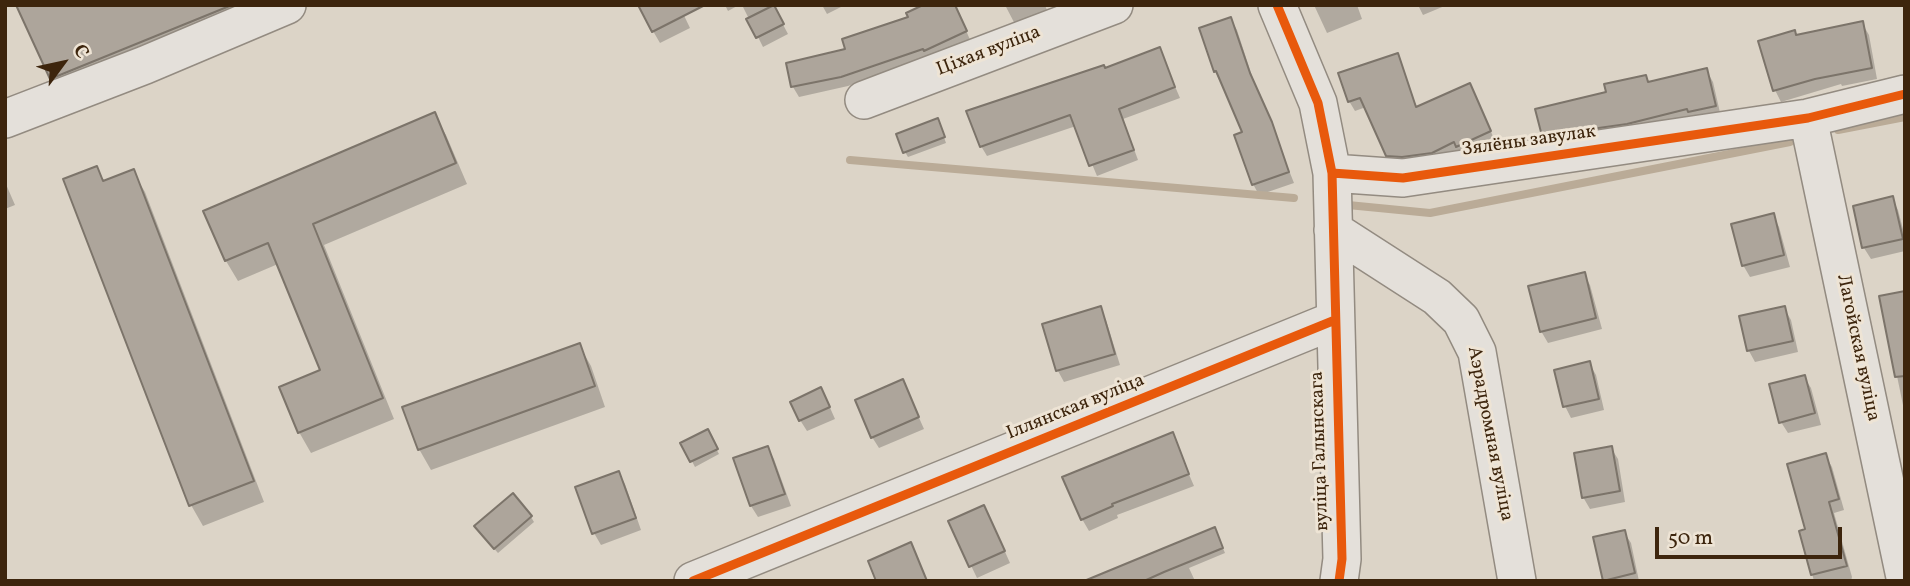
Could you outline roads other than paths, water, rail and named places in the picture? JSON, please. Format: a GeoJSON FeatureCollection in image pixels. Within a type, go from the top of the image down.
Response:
{"type":"FeatureCollection","features":[{"type":"Feature","properties":{"kind":"street"},"geometry":{"type":"LineString","coordinates":[[5,119],[145,65],[287,5]]}},
{"type":"Feature","properties":{"kind":"street","name":"Ціхая вуліца"},"geometry":{"type":"LineString","coordinates":[[864,100],[1114,5]]}},
{"type":"Feature","properties":{"kind":"street"},"geometry":{"type":"LineString","coordinates":[[1278,5],[1318,103],[1332,173],[1335,320]]}},
{"type":"Feature","properties":{"kind":"street","name":"Зялёны завулак"},"geometry":{"type":"LineString","coordinates":[[1332,173],[1403,178],[1808,118],[1905,94]]}},
{"type":"Feature","properties":{"kind":"street","name":"Лагойская вуліца"},"geometry":{"type":"LineString","coordinates":[[1808,118],[1905,577]]}},
{"type":"Feature","properties":{"kind":"street","name":"Аэрадромная вуліца"},"geometry":{"type":"LineString","coordinates":[[1333,230],[1437,297],[1461,320],[1477,352],[1517,581]]}},
{"type":"Feature","properties":{"kind":"street","name":"Іллянская вуліца"},"geometry":{"type":"LineString","coordinates":[[693,581],[1335,320]]}},
{"type":"Feature","properties":{"kind":"street","name":"вуліца Галынскага"},"geometry":{"type":"LineString","coordinates":[[1335,320],[1342,559],[1339,581]]}},
{"type":"Feature","properties":{"kind":"waterway"},"geometry":{"type":"LineString","coordinates":[[1838,130],[1905,117]]}},
{"type":"Feature","properties":{"kind":"waterway"},"geometry":{"type":"LineString","coordinates":[[1348,205],[1430,213],[1790,142]]}},
{"type":"Feature","properties":{"kind":"waterway"},"geometry":{"type":"LineString","coordinates":[[850,160],[1294,198]]}}]}
